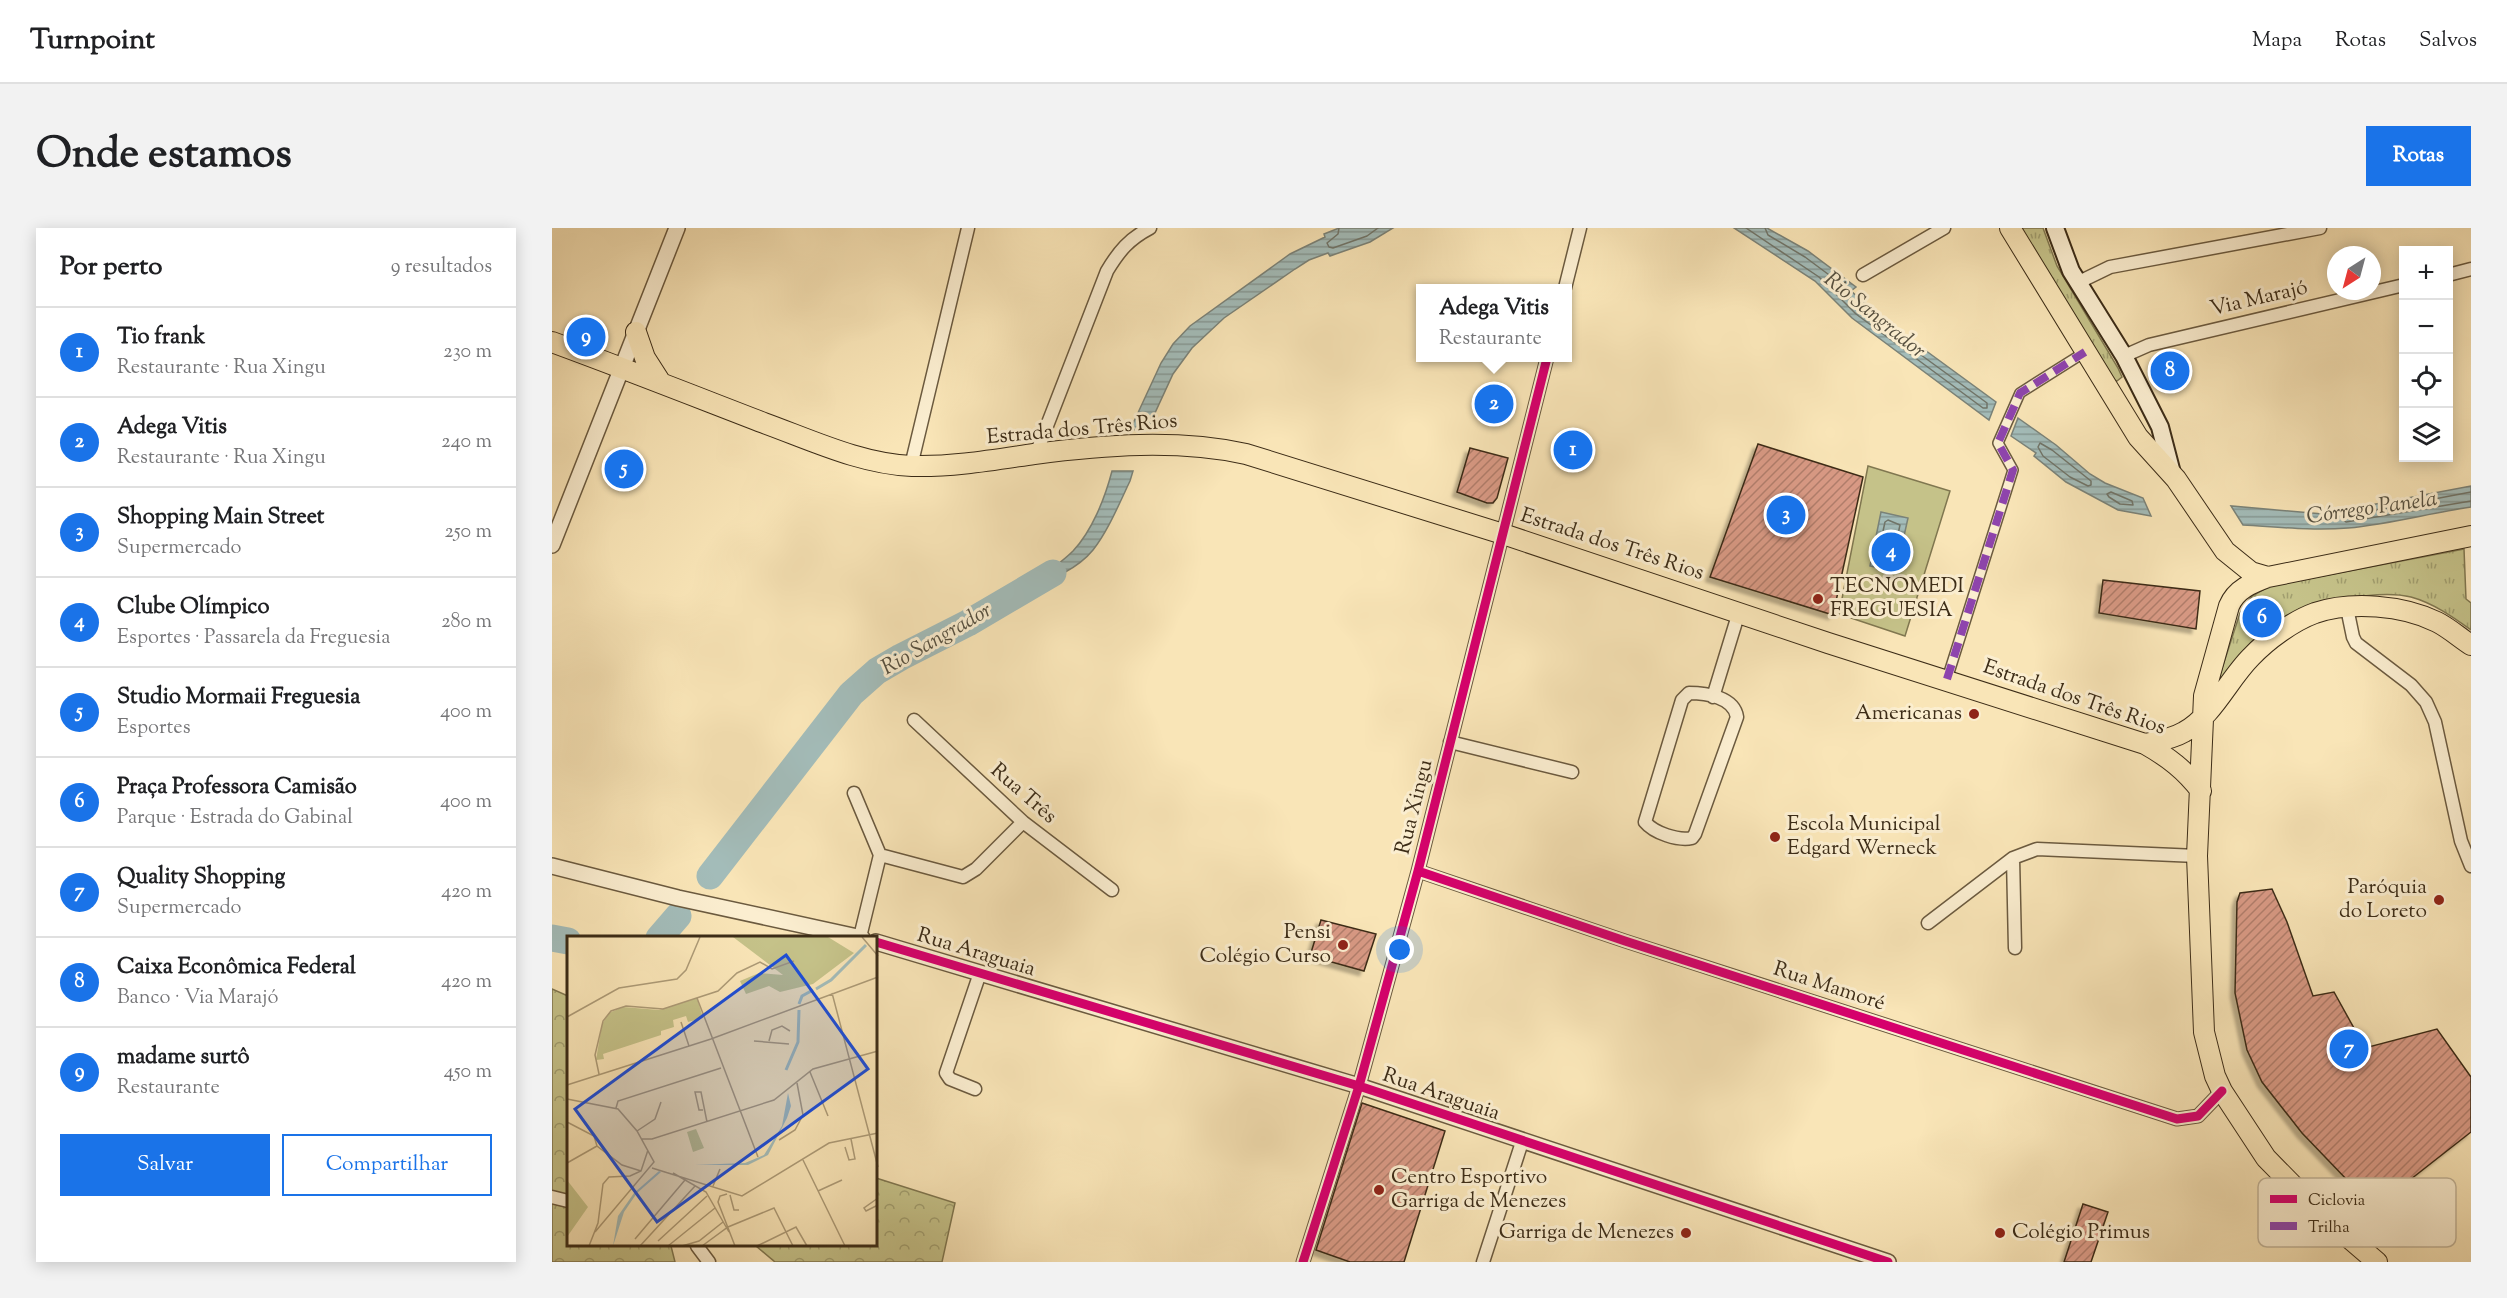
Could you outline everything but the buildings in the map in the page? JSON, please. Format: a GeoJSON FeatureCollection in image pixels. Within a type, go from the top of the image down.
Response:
{"type":"FeatureCollection","features":[{"type":"Feature","properties":{"kind":"main road"},"geometry":{"type":"LineString","coordinates":[[2010,228],[2138,437],[2172,473],[2225,551],[2251,572],[2268,577]]}},
{"type":"Feature","properties":{"kind":"main road"},"geometry":{"type":"LineString","coordinates":[[2055,228],[2077,283],[2124,356],[2160,427],[2172,473]]}},
{"type":"Feature","properties":{"kind":"main road"},"geometry":{"type":"LineString","coordinates":[[636,332],[645,358],[661,383]]}},
{"type":"Feature","properties":{"kind":"main road","name":"Estrada dos Três Rios"},"geometry":{"type":"LineString","coordinates":[[552,342],[833,448],[881,462],[911,466],[960,466],[1036,454],[1163,445],[1216,447],[1257,457],[1503,534],[2145,744],[2170,758],[2188,774],[2201,791]]}},
{"type":"Feature","properties":{"kind":"main road"},"geometry":{"type":"LineString","coordinates":[[2286,1178],[2266,1158],[2222,1091],[2215,1076],[2204,1032],[2197,856],[2204,696],[2208,678],[2232,600],[2242,589],[2268,577],[2471,536]]}},
{"type":"Feature","properties":{"kind":"main road"},"geometry":{"type":"LineString","coordinates":[[2145,744],[2175,736],[2203,718],[2252,655],[2308,616],[2347,608],[2383,608],[2409,612],[2437,622],[2471,645]]}},
{"type":"Feature","properties":{"kind":"main road"},"geometry":{"type":"LineString","coordinates":[[2360,1247],[2378,1262]]}},
{"type":"Feature","properties":{"kind":"street"},"geometry":{"type":"LineString","coordinates":[[552,545],[677,228]]}},
{"type":"Feature","properties":{"kind":"street"},"geometry":{"type":"LineString","coordinates":[[911,466],[968,228]]}},
{"type":"Feature","properties":{"kind":"street"},"geometry":{"type":"LineString","coordinates":[[1036,454],[1107,271],[1124,246],[1134,236],[1150,228]]}},
{"type":"Feature","properties":{"kind":"street"},"geometry":{"type":"LineString","coordinates":[[1566,284],[1580,228]]}},
{"type":"Feature","properties":{"kind":"street"},"geometry":{"type":"LineString","coordinates":[[1863,275],[1944,228]]}},
{"type":"Feature","properties":{"kind":"street"},"geometry":{"type":"LineString","coordinates":[[2077,283],[2110,267],[2320,228]]}},
{"type":"Feature","properties":{"kind":"street"},"geometry":{"type":"LineString","coordinates":[[2453,273],[2471,269]]}},
{"type":"Feature","properties":{"kind":"street","name":"Via Marajó"},"geometry":{"type":"LineString","coordinates":[[2124,356],[2149,345],[2399,286]]}},
{"type":"Feature","properties":{"kind":"street"},"geometry":{"type":"LineString","coordinates":[[1947,679],[2013,470],[1998,443],[2020,393],[2085,352]]}},
{"type":"Feature","properties":{"kind":"street","name":"Rua Xingu"},"geometry":{"type":"LineString","coordinates":[[1303,1262],[1359,1086],[1418,871],[1546,362]]}},
{"type":"Feature","properties":{"kind":"street"},"geometry":{"type":"LineString","coordinates":[[2347,608],[2356,644],[2410,685],[2426,702],[2436,722],[2461,841],[2471,866]]}},
{"type":"Feature","properties":{"kind":"street"},"geometry":{"type":"LineString","coordinates":[[1713,697],[1739,612]]}},
{"type":"Feature","properties":{"kind":"street"},"geometry":{"type":"LineString","coordinates":[[1689,693],[1713,697],[1730,703],[1736,709],[1737,717],[1695,834],[1692,838],[1684,840],[1650,828],[1645,822],[1646,815],[1682,700],[1689,693]]}},
{"type":"Feature","properties":{"kind":"street","name":"Rua Três"},"geometry":{"type":"LineString","coordinates":[[914,720],[1023,822],[1112,890]]}},
{"type":"Feature","properties":{"kind":"street"},"geometry":{"type":"LineString","coordinates":[[1450,742],[1572,772]]}},
{"type":"Feature","properties":{"kind":"street"},"geometry":{"type":"LineString","coordinates":[[854,793],[880,855],[861,936]]}},
{"type":"Feature","properties":{"kind":"street"},"geometry":{"type":"LineString","coordinates":[[880,855],[963,877],[976,869],[1023,822]]}},
{"type":"Feature","properties":{"kind":"street"},"geometry":{"type":"LineString","coordinates":[[1928,923],[2013,858],[2037,849],[2197,856]]}},
{"type":"Feature","properties":{"kind":"street"},"geometry":{"type":"LineString","coordinates":[[2013,858],[2015,948]]}},
{"type":"Feature","properties":{"kind":"street"},"geometry":{"type":"LineString","coordinates":[[552,866],[678,898],[852,936]]}},
{"type":"Feature","properties":{"kind":"street","name":"Rua Mamoré"},"geometry":{"type":"LineString","coordinates":[[1418,871],[1625,941],[2177,1119],[2199,1116],[2222,1091]]}},
{"type":"Feature","properties":{"kind":"street","name":"Rua Araguaia"},"geometry":{"type":"LineString","coordinates":[[878,943],[1359,1086],[1888,1262]]}},
{"type":"Feature","properties":{"kind":"street"},"geometry":{"type":"LineString","coordinates":[[975,1089],[950,1079],[946,1072],[980,973]]}},
{"type":"Feature","properties":{"kind":"street"},"geometry":{"type":"LineString","coordinates":[[1483,1262],[1522,1142]]}},
{"type":"Feature","properties":{"kind":"street"},"geometry":{"type":"LineString","coordinates":[[552,1197],[567,1201]]}},
{"type":"Feature","properties":{"kind":"street"},"geometry":{"type":"LineString","coordinates":[[698,1247],[709,1262]]}},
{"type":"Feature","properties":{"kind":"green space"},"geometry":{"type":"Polygon","coordinates":[[[2019,228],[2043,228],[2057,266],[2118,368],[2122,377],[2117,381],[2114,380],[2019,228]]]}},
{"type":"Feature","properties":{"kind":"green space"},"geometry":{"type":"Polygon","coordinates":[[[1868,466],[1950,491],[1905,636],[1839,614],[1868,466]]]}},
{"type":"Feature","properties":{"kind":"green space"},"geometry":{"type":"Polygon","coordinates":[[[2464,549],[2466,599],[2471,603],[2471,630],[2450,615],[2411,597],[2362,596],[2324,603],[2290,614],[2269,627],[2217,684],[2240,613],[2252,596],[2270,586],[2464,549]]]}},
{"type":"Feature","properties":{"kind":"green space"},"geometry":{"type":"Polygon","coordinates":[[[552,989],[567,996],[567,1247],[671,1247],[675,1262],[552,1262],[552,989]]]}},
{"type":"Feature","properties":{"kind":"green space"},"geometry":{"type":"Polygon","coordinates":[[[878,1179],[955,1203],[942,1262],[775,1262],[757,1247],[878,1247],[878,1179]]]}},
{"type":"Feature","properties":{"kind":"water"},"geometry":{"type":"Polygon","coordinates":[[[1339,228],[1393,228],[1370,242],[1330,256],[1328,253],[1309,260],[1224,318],[1192,348],[1173,374],[1148,428],[1130,430],[1161,363],[1173,344],[1190,326],[1290,254],[1339,228]]]}},
{"type":"Feature","properties":{"kind":"water"},"geometry":{"type":"Polygon","coordinates":[[[1734,228],[1767,228],[1808,251],[1856,287],[1851,291],[1888,323],[1996,402],[1989,420],[1852,318],[1815,281],[1734,228]]]}},
{"type":"Feature","properties":{"kind":"water"},"geometry":{"type":"Polygon","coordinates":[[[2018,418],[2056,445],[2090,474],[2105,483],[2143,498],[2151,516],[2118,510],[2066,482],[2034,456],[2036,453],[2011,436],[2018,418]]]}},
{"type":"Feature","properties":{"kind":"water"},"geometry":{"type":"Polygon","coordinates":[[[1112,471],[1133,471],[1113,517],[1093,550],[1069,570],[1021,591],[1061,562],[1080,543],[1097,514],[1112,471]]]}},
{"type":"Feature","properties":{"kind":"water","name":"Córrego Panela"},"geometry":{"type":"Polygon","coordinates":[[[2471,486],[2471,507],[2348,528],[2309,529],[2243,525],[2231,506],[2323,514],[2471,486]]]}},
{"type":"Feature","properties":{"kind":"water"},"geometry":{"type":"Polygon","coordinates":[[[1881,512],[1908,518],[1896,572],[1870,566],[1881,512]]]}},
{"type":"Feature","properties":{"kind":"waterway","name":"Rio Sangrador"},"geometry":{"type":"LineString","coordinates":[[710,876],[851,694],[877,671],[968,623],[1053,573]]}},
{"type":"Feature","properties":{"kind":"waterway","name":"Rio Sangrador"},"geometry":{"type":"LineString","coordinates":[[661,936],[678,916]]}},
{"type":"Feature","properties":{"kind":"waterway","name":"Rio Sangrador"},"geometry":{"type":"LineString","coordinates":[[552,938],[567,941]]}},
{"type":"Feature","properties":{"kind":"marked path"},"geometry":{"type":"LineString","coordinates":[[1947,679],[2013,470],[1998,443],[2020,393],[2085,352]]}},
{"type":"Feature","properties":{"kind":"cycle path"},"geometry":{"type":"LineString","coordinates":[[1303,1262],[1359,1086],[1418,871],[1546,362]]}},
{"type":"Feature","properties":{"kind":"cycle path"},"geometry":{"type":"LineString","coordinates":[[1418,871],[1625,941],[2177,1119],[2198,1116],[2222,1091]]}},
{"type":"Feature","properties":{"kind":"cycle path"},"geometry":{"type":"LineString","coordinates":[[878,943],[1359,1086],[1888,1262]]}},
{"type":"Feature","properties":{"kind":"place","name":"madame surtô"},"geometry":{"type":"Point","coordinates":[586,337]}},
{"type":"Feature","properties":{"kind":"place","name":"Caixa Econômica Federal"},"geometry":{"type":"Point","coordinates":[2170,371]}},
{"type":"Feature","properties":{"kind":"place","name":"Adega Vitis"},"geometry":{"type":"Point","coordinates":[1494,404]}},
{"type":"Feature","properties":{"kind":"place","name":"Tio frank"},"geometry":{"type":"Point","coordinates":[1573,450]}},
{"type":"Feature","properties":{"kind":"place","name":"Studio Mormaii Freguesia"},"geometry":{"type":"Point","coordinates":[624,469]}},
{"type":"Feature","properties":{"kind":"place","name":"Shopping Main Street"},"geometry":{"type":"Point","coordinates":[1786,515]}},
{"type":"Feature","properties":{"kind":"place","name":"Clube Olímpico"},"geometry":{"type":"Point","coordinates":[1891,552]}},
{"type":"Feature","properties":{"kind":"place","name":"TECNOMEDI FREGUESIA"},"geometry":{"type":"Point","coordinates":[1818,599]}},
{"type":"Feature","properties":{"kind":"place","name":"Praça Professora Camisão"},"geometry":{"type":"Point","coordinates":[2262,618]}},
{"type":"Feature","properties":{"kind":"place","name":"Americanas"},"geometry":{"type":"Point","coordinates":[1974,714]}},
{"type":"Feature","properties":{"kind":"place","name":"Escola Municipal Edgard Werneck"},"geometry":{"type":"Point","coordinates":[1775,837]}},
{"type":"Feature","properties":{"kind":"place","name":"Paróquia do Loreto"},"geometry":{"type":"Point","coordinates":[2439,900]}},
{"type":"Feature","properties":{"kind":"place","name":"Pensi Colégio Curso"},"geometry":{"type":"Point","coordinates":[1343,945]}},
{"type":"Feature","properties":{"kind":"place","name":"Quality Shopping"},"geometry":{"type":"Point","coordinates":[2349,1049]}},
{"type":"Feature","properties":{"kind":"place","name":"Centro Esportivo Garriga de Menezes"},"geometry":{"type":"Point","coordinates":[1379,1190]}},
{"type":"Feature","properties":{"kind":"place","name":"Garriga de Menezes"},"geometry":{"type":"Point","coordinates":[1686,1233]}},
{"type":"Feature","properties":{"kind":"place","name":"Colégio Primus"},"geometry":{"type":"Point","coordinates":[2000,1233]}}]}
